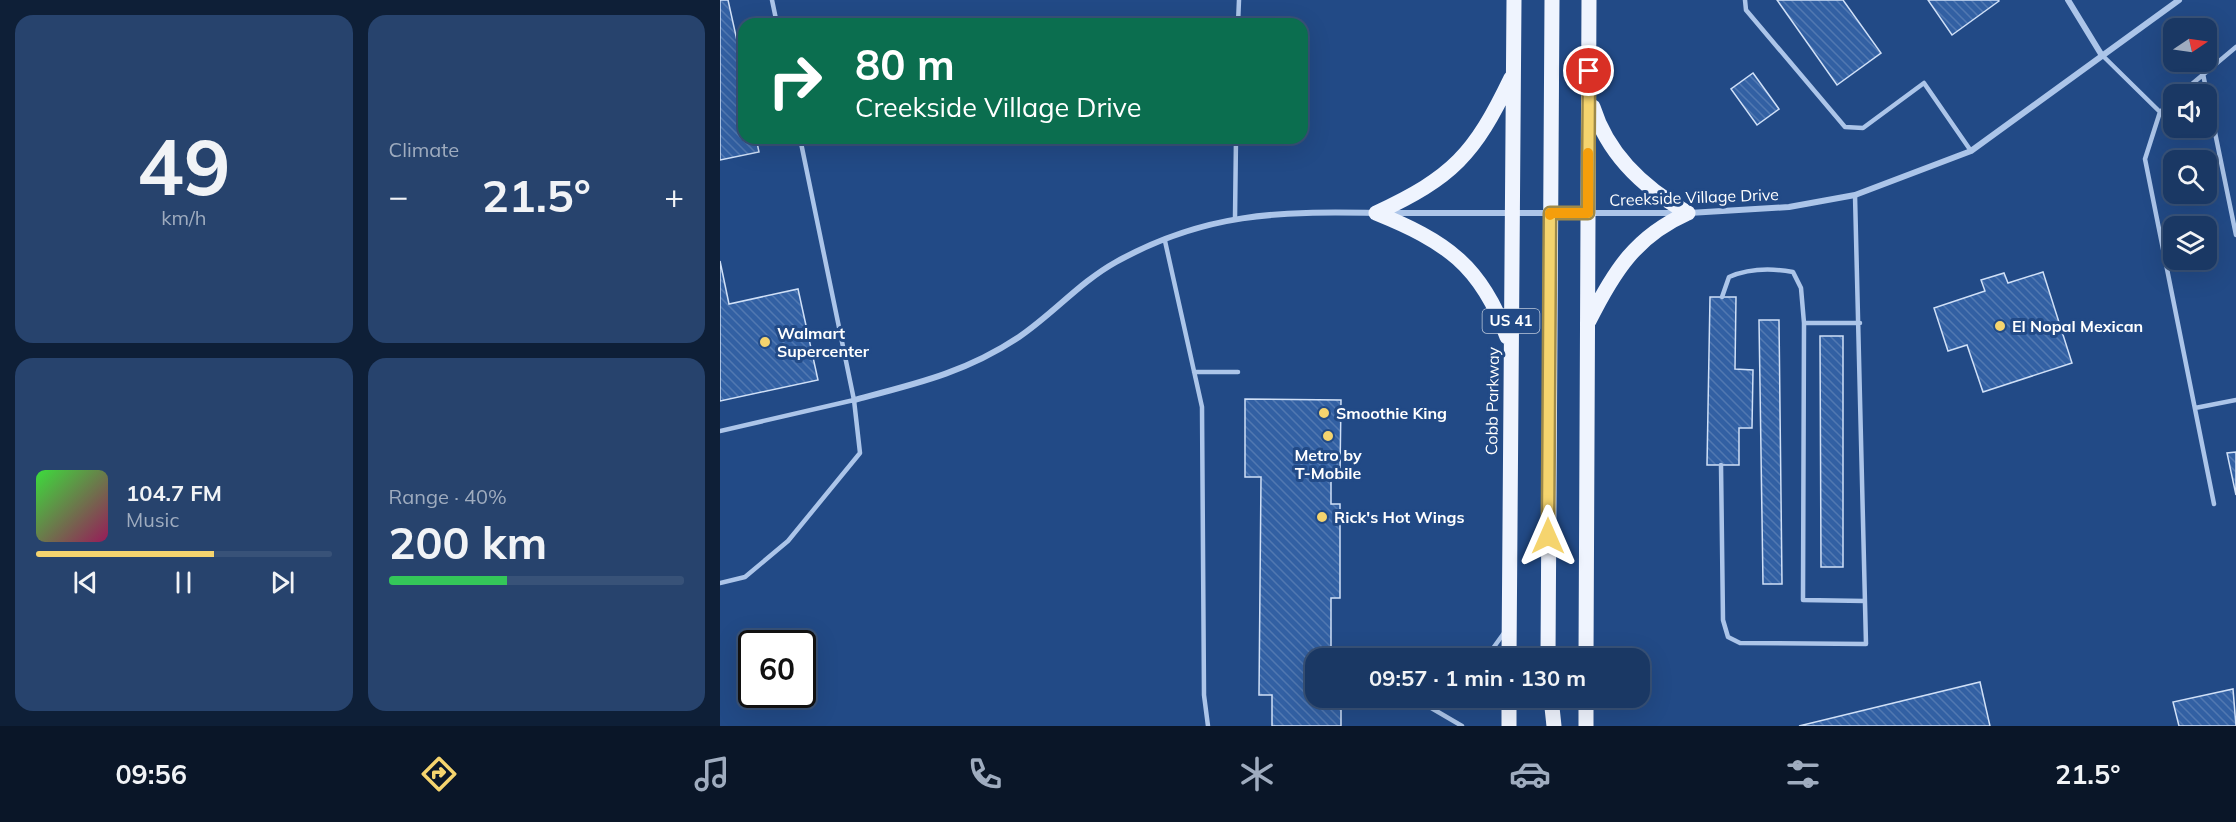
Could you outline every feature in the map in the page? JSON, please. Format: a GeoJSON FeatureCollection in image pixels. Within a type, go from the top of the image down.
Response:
{"type":"FeatureCollection","features":[{"type":"Feature","properties":{"kind":"main road","name":"Cobb Parkway"},"geometry":{"type":"LineString","coordinates":[[1509,648],[1514,0]]}},
{"type":"Feature","properties":{"kind":"main road"},"geometry":{"type":"LineString","coordinates":[[1548,648],[1552,0]]}},
{"type":"Feature","properties":{"kind":"main road"},"geometry":{"type":"LineString","coordinates":[[1586,648],[1589,0]]}},
{"type":"Feature","properties":{"kind":"main road"},"geometry":{"type":"LineString","coordinates":[[1376,213],[1419,192],[1455,167],[1475,143],[1494,114],[1514,72]]}},
{"type":"Feature","properties":{"kind":"main road"},"geometry":{"type":"LineString","coordinates":[[1588,94],[1599,126],[1623,162],[1667,201],[1688,213]]}},
{"type":"Feature","properties":{"kind":"main road"},"geometry":{"type":"LineString","coordinates":[[1376,213],[1430,238],[1465,264],[1496,305],[1511,347]]}},
{"type":"Feature","properties":{"kind":"main road"},"geometry":{"type":"LineString","coordinates":[[1588,323],[1613,274],[1637,246],[1660,226],[1688,213]]}},
{"type":"Feature","properties":{"kind":"main road"},"geometry":{"type":"LineString","coordinates":[[1509,708],[1509,726]]}},
{"type":"Feature","properties":{"kind":"main road"},"geometry":{"type":"LineString","coordinates":[[1552,708],[1554,726]]}},
{"type":"Feature","properties":{"kind":"main road"},"geometry":{"type":"LineString","coordinates":[[1586,708],[1586,726]]}},
{"type":"Feature","properties":{"kind":"street"},"geometry":{"type":"LineString","coordinates":[[2068,0],[2101,54]]}},
{"type":"Feature","properties":{"kind":"street","name":"Creekside Village Drive"},"geometry":{"type":"LineString","coordinates":[[854,400],[974,364],[1020,336],[1099,273],[1132,254],[1235,218],[1287,212],[1688,213],[1789,207],[1855,195],[1971,151],[2101,54],[2179,0]]}},
{"type":"Feature","properties":{"kind":"lane"},"geometry":{"type":"LineString","coordinates":[[771,0],[776,18]]}},
{"type":"Feature","properties":{"kind":"lane"},"geometry":{"type":"LineString","coordinates":[[1238,18],[1239,0]]}},
{"type":"Feature","properties":{"kind":"lane"},"geometry":{"type":"LineString","coordinates":[[1745,0],[1746,10],[1845,127],[1863,128],[1924,83],[1971,151]]}},
{"type":"Feature","properties":{"kind":"lane"},"geometry":{"type":"LineString","coordinates":[[2192,84],[2236,47]]}},
{"type":"Feature","properties":{"kind":"lane"},"geometry":{"type":"LineString","coordinates":[[2101,54],[2160,112]]}},
{"type":"Feature","properties":{"kind":"lane"},"geometry":{"type":"LineString","coordinates":[[2203,74],[2236,235]]}},
{"type":"Feature","properties":{"kind":"lane"},"geometry":{"type":"LineString","coordinates":[[2163,109],[2160,112],[2145,159],[2214,504]]}},
{"type":"Feature","properties":{"kind":"lane"},"geometry":{"type":"LineString","coordinates":[[720,583],[745,577],[788,542],[860,453],[854,400],[801,144]]}},
{"type":"Feature","properties":{"kind":"lane"},"geometry":{"type":"LineString","coordinates":[[1235,218],[1236,144]]}},
{"type":"Feature","properties":{"kind":"lane"},"geometry":{"type":"LineString","coordinates":[[1721,465],[1723,620],[1728,637],[1740,644],[1866,644],[1860,323],[1855,195]]}},
{"type":"Feature","properties":{"kind":"lane"},"geometry":{"type":"LineString","coordinates":[[1165,241],[1202,407],[1204,695],[1208,726]]}},
{"type":"Feature","properties":{"kind":"lane"},"geometry":{"type":"LineString","coordinates":[[1722,297],[1730,277],[1743,271],[1773,269],[1793,272],[1802,288],[1804,322],[1803,600],[1865,601]]}},
{"type":"Feature","properties":{"kind":"lane"},"geometry":{"type":"LineString","coordinates":[[1804,322],[1860,323]]}},
{"type":"Feature","properties":{"kind":"lane"},"geometry":{"type":"LineString","coordinates":[[1194,372],[1238,372]]}},
{"type":"Feature","properties":{"kind":"lane"},"geometry":{"type":"LineString","coordinates":[[720,431],[854,400]]}},
{"type":"Feature","properties":{"kind":"lane"},"geometry":{"type":"LineString","coordinates":[[2195,408],[2236,400]]}},
{"type":"Feature","properties":{"kind":"lane"},"geometry":{"type":"LineString","coordinates":[[1493,648],[1509,626]]}},
{"type":"Feature","properties":{"kind":"lane"},"geometry":{"type":"LineString","coordinates":[[1431,708],[1462,726]]}},
{"type":"Feature","properties":{"kind":"building"},"geometry":{"type":"Polygon","coordinates":[[[720,0],[728,0],[738,45],[738,144],[757,144],[759,152],[720,160],[720,0]]]}},
{"type":"Feature","properties":{"kind":"building"},"geometry":{"type":"Polygon","coordinates":[[[1777,0],[1843,0],[1881,53],[1837,85],[1777,0]]]}},
{"type":"Feature","properties":{"kind":"building"},"geometry":{"type":"Polygon","coordinates":[[[1928,0],[1998,0],[1999,1],[1952,35],[1928,0]]]}},
{"type":"Feature","properties":{"kind":"building"},"geometry":{"type":"Polygon","coordinates":[[[1753,73],[1779,109],[1757,125],[1731,89],[1753,73]]]}},
{"type":"Feature","properties":{"kind":"building","name":"Walmart Supercenter"},"geometry":{"type":"Polygon","coordinates":[[[720,261],[729,304],[798,289],[818,380],[720,401],[720,261]]]}},
{"type":"Feature","properties":{"kind":"building","name":"El Nopal Mexican"},"geometry":{"type":"Polygon","coordinates":[[[2043,272],[2072,363],[1983,392],[1967,345],[1948,351],[1934,308],[1985,291],[1981,280],[2004,273],[2008,283],[2043,272]]]}},
{"type":"Feature","properties":{"kind":"building"},"geometry":{"type":"Polygon","coordinates":[[[1710,297],[1736,297],[1735,369],[1753,370],[1752,428],[1739,428],[1739,465],[1707,465],[1710,297]]]}},
{"type":"Feature","properties":{"kind":"building"},"geometry":{"type":"Polygon","coordinates":[[[1759,320],[1779,320],[1782,584],[1763,584],[1759,320]]]}},
{"type":"Feature","properties":{"kind":"building"},"geometry":{"type":"Polygon","coordinates":[[[1820,336],[1843,336],[1843,567],[1821,567],[1820,336]]]}},
{"type":"Feature","properties":{"kind":"building"},"geometry":{"type":"Polygon","coordinates":[[[1245,399],[1341,400],[1340,474],[1331,474],[1331,504],[1340,504],[1340,598],[1331,598],[1331,648],[1305,648],[1305,708],[1341,708],[1341,726],[1272,726],[1272,695],[1259,695],[1261,477],[1245,477],[1245,399]]]}},
{"type":"Feature","properties":{"kind":"building"},"geometry":{"type":"Polygon","coordinates":[[[2236,452],[2236,495],[2227,453],[2236,452]]]}},
{"type":"Feature","properties":{"kind":"building"},"geometry":{"type":"Polygon","coordinates":[[[1980,682],[1990,726],[1799,726],[1980,682]]]}},
{"type":"Feature","properties":{"kind":"building"},"geometry":{"type":"Polygon","coordinates":[[[2233,689],[2236,726],[2179,726],[2173,702],[2233,689]]]}},
{"type":"Feature","properties":{"kind":"slow traffic"},"geometry":{"type":"LineString","coordinates":[[1550,215],[1550,213],[1588,213],[1588,153]]}},
{"type":"Feature","properties":{"kind":"place","name":"El Nopal Mexican"},"geometry":{"type":"Point","coordinates":[2000,326]}},
{"type":"Feature","properties":{"kind":"place","name":"Walmart Supercenter"},"geometry":{"type":"Point","coordinates":[765,342]}},
{"type":"Feature","properties":{"kind":"place","name":"Smoothie King"},"geometry":{"type":"Point","coordinates":[1324,413]}},
{"type":"Feature","properties":{"kind":"place","name":"Metro by T-Mobile"},"geometry":{"type":"Point","coordinates":[1328,436]}},
{"type":"Feature","properties":{"kind":"place","name":"Rick's Hot Wings"},"geometry":{"type":"Point","coordinates":[1322,517]}},
{"type":"Feature","properties":{"kind":"route"},"geometry":{"type":"LineString","coordinates":[[1548,536],[1550,213],[1588,213],[1589,71]]}}]}
